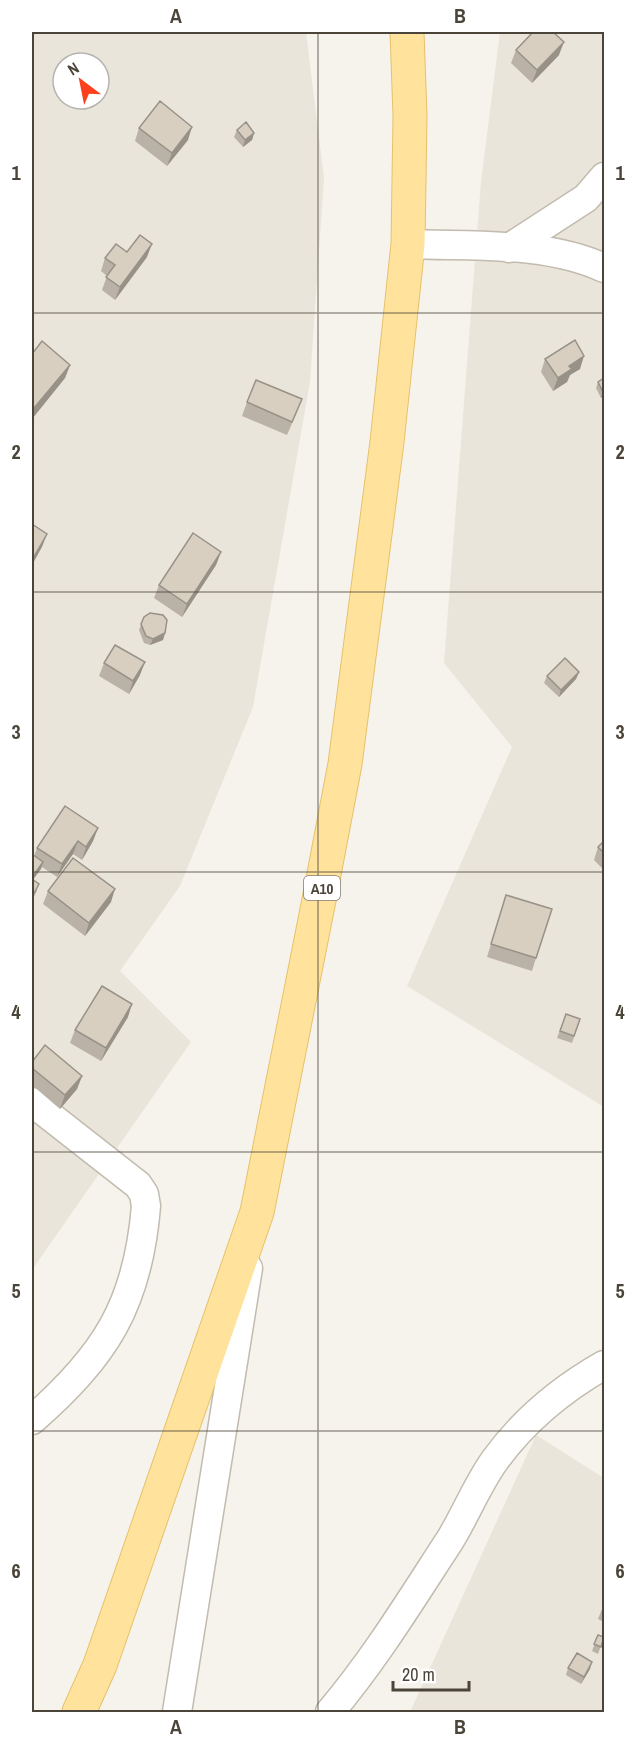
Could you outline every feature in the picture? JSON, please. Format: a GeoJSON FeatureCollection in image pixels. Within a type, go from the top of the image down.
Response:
{"type":"FeatureCollection","features":[{"type":"Feature","properties":{"kind":"main road","name":"A10"},"geometry":{"type":"LineString","coordinates":[[79,1713],[100,1665],[257,1212],[345,764],[387,442],[408,244],[410,116],[407,32]]}},
{"type":"Feature","properties":{"kind":"street"},"geometry":{"type":"LineString","coordinates":[[509,248],[586,198],[604,177]]}},
{"type":"Feature","properties":{"kind":"street"},"geometry":{"type":"LineString","coordinates":[[408,244],[509,248],[582,258],[604,268]]}},
{"type":"Feature","properties":{"kind":"street"},"geometry":{"type":"LineString","coordinates":[[32,1102],[138,1185],[144,1194],[146,1206],[130,1293],[112,1330],[100,1350],[60,1395],[32,1420]]}},
{"type":"Feature","properties":{"kind":"street"},"geometry":{"type":"LineString","coordinates":[[177,1713],[257,1212]]}},
{"type":"Feature","properties":{"kind":"street"},"geometry":{"type":"LineString","coordinates":[[330,1713],[357,1680],[451,1537],[495,1461],[534,1414],[579,1380],[604,1365]]}},
{"type":"Feature","properties":{"kind":"shaded area"},"geometry":{"type":"Polygon","coordinates":[[[32,32],[306,32],[324,178],[310,382],[253,707],[180,886],[120,971],[191,1042],[32,1270],[32,32]]]}},
{"type":"Feature","properties":{"kind":"shaded area"},"geometry":{"type":"Polygon","coordinates":[[[500,32],[604,32],[604,1107],[407,986],[512,747],[444,663],[481,182],[500,32]]]}},
{"type":"Feature","properties":{"kind":"shaded area"},"geometry":{"type":"Polygon","coordinates":[[[536,1435],[604,1478],[604,1712],[410,1712],[536,1435]]]}},
{"type":"Feature","properties":{"kind":"building"},"geometry":{"type":"Polygon","coordinates":[[[533,32],[553,32],[564,42],[537,70],[516,50],[533,32]]]}},
{"type":"Feature","properties":{"kind":"building"},"geometry":{"type":"Polygon","coordinates":[[[160,101],[192,127],[172,153],[139,128],[160,101]]]}},
{"type":"Feature","properties":{"kind":"building"},"geometry":{"type":"Polygon","coordinates":[[[246,122],[254,133],[245,140],[237,130],[246,122]]]}},
{"type":"Feature","properties":{"kind":"building"},"geometry":{"type":"Polygon","coordinates":[[[140,235],[152,244],[120,287],[106,277],[115,265],[105,258],[116,244],[127,252],[140,235]]]}},
{"type":"Feature","properties":{"kind":"building"},"geometry":{"type":"Polygon","coordinates":[[[575,340],[584,356],[569,366],[572,369],[558,378],[545,359],[575,340]]]}},
{"type":"Feature","properties":{"kind":"building"},"geometry":{"type":"Polygon","coordinates":[[[42,341],[70,365],[34,408],[32,406],[32,354],[42,341]]]}},
{"type":"Feature","properties":{"kind":"building"},"geometry":{"type":"Polygon","coordinates":[[[604,378],[604,391],[603,392],[598,382],[604,378]]]}},
{"type":"Feature","properties":{"kind":"building"},"geometry":{"type":"Polygon","coordinates":[[[256,380],[302,399],[292,422],[247,402],[256,380]]]}},
{"type":"Feature","properties":{"kind":"building"},"geometry":{"type":"Polygon","coordinates":[[[32,524],[47,534],[32,560],[32,524]]]}},
{"type":"Feature","properties":{"kind":"building"},"geometry":{"type":"Polygon","coordinates":[[[193,533],[221,552],[187,604],[159,585],[193,533]]]}},
{"type":"Feature","properties":{"kind":"building"},"geometry":{"type":"Polygon","coordinates":[[[150,613],[163,615],[167,620],[165,633],[153,639],[146,636],[141,624],[144,617],[150,613]]]}},
{"type":"Feature","properties":{"kind":"building"},"geometry":{"type":"Polygon","coordinates":[[[115,645],[145,662],[133,681],[104,663],[115,645]]]}},
{"type":"Feature","properties":{"kind":"building"},"geometry":{"type":"Polygon","coordinates":[[[565,658],[579,672],[561,690],[547,676],[565,658]]]}},
{"type":"Feature","properties":{"kind":"building"},"geometry":{"type":"Polygon","coordinates":[[[65,806],[98,828],[86,847],[78,841],[62,864],[37,848],[65,806]]]}},
{"type":"Feature","properties":{"kind":"building"},"geometry":{"type":"Polygon","coordinates":[[[604,841],[604,853],[598,847],[604,841]]]}},
{"type":"Feature","properties":{"kind":"building"},"geometry":{"type":"Polygon","coordinates":[[[32,854],[43,862],[33,876],[32,874],[32,854]]]}},
{"type":"Feature","properties":{"kind":"building"},"geometry":{"type":"Polygon","coordinates":[[[73,858],[115,889],[89,923],[48,891],[73,858]]]}},
{"type":"Feature","properties":{"kind":"building"},"geometry":{"type":"Polygon","coordinates":[[[32,879],[39,884],[32,897],[32,879]]]}},
{"type":"Feature","properties":{"kind":"building"},"geometry":{"type":"Polygon","coordinates":[[[506,895],[552,909],[536,958],[491,944],[506,895]]]}},
{"type":"Feature","properties":{"kind":"building"},"geometry":{"type":"Polygon","coordinates":[[[102,986],[132,1004],[106,1048],[75,1030],[102,986]]]}},
{"type":"Feature","properties":{"kind":"building"},"geometry":{"type":"Polygon","coordinates":[[[566,1014],[580,1019],[574,1036],[560,1031],[566,1014]]]}},
{"type":"Feature","properties":{"kind":"building"},"geometry":{"type":"Polygon","coordinates":[[[45,1045],[82,1076],[65,1095],[32,1068],[32,1062],[45,1045]]]}},
{"type":"Feature","properties":{"kind":"building"},"geometry":{"type":"Polygon","coordinates":[[[598,1635],[604,1637],[601,1647],[594,1644],[598,1635]]]}},
{"type":"Feature","properties":{"kind":"building"},"geometry":{"type":"Polygon","coordinates":[[[577,1653],[592,1662],[584,1677],[568,1668],[577,1653]]]}}]}
